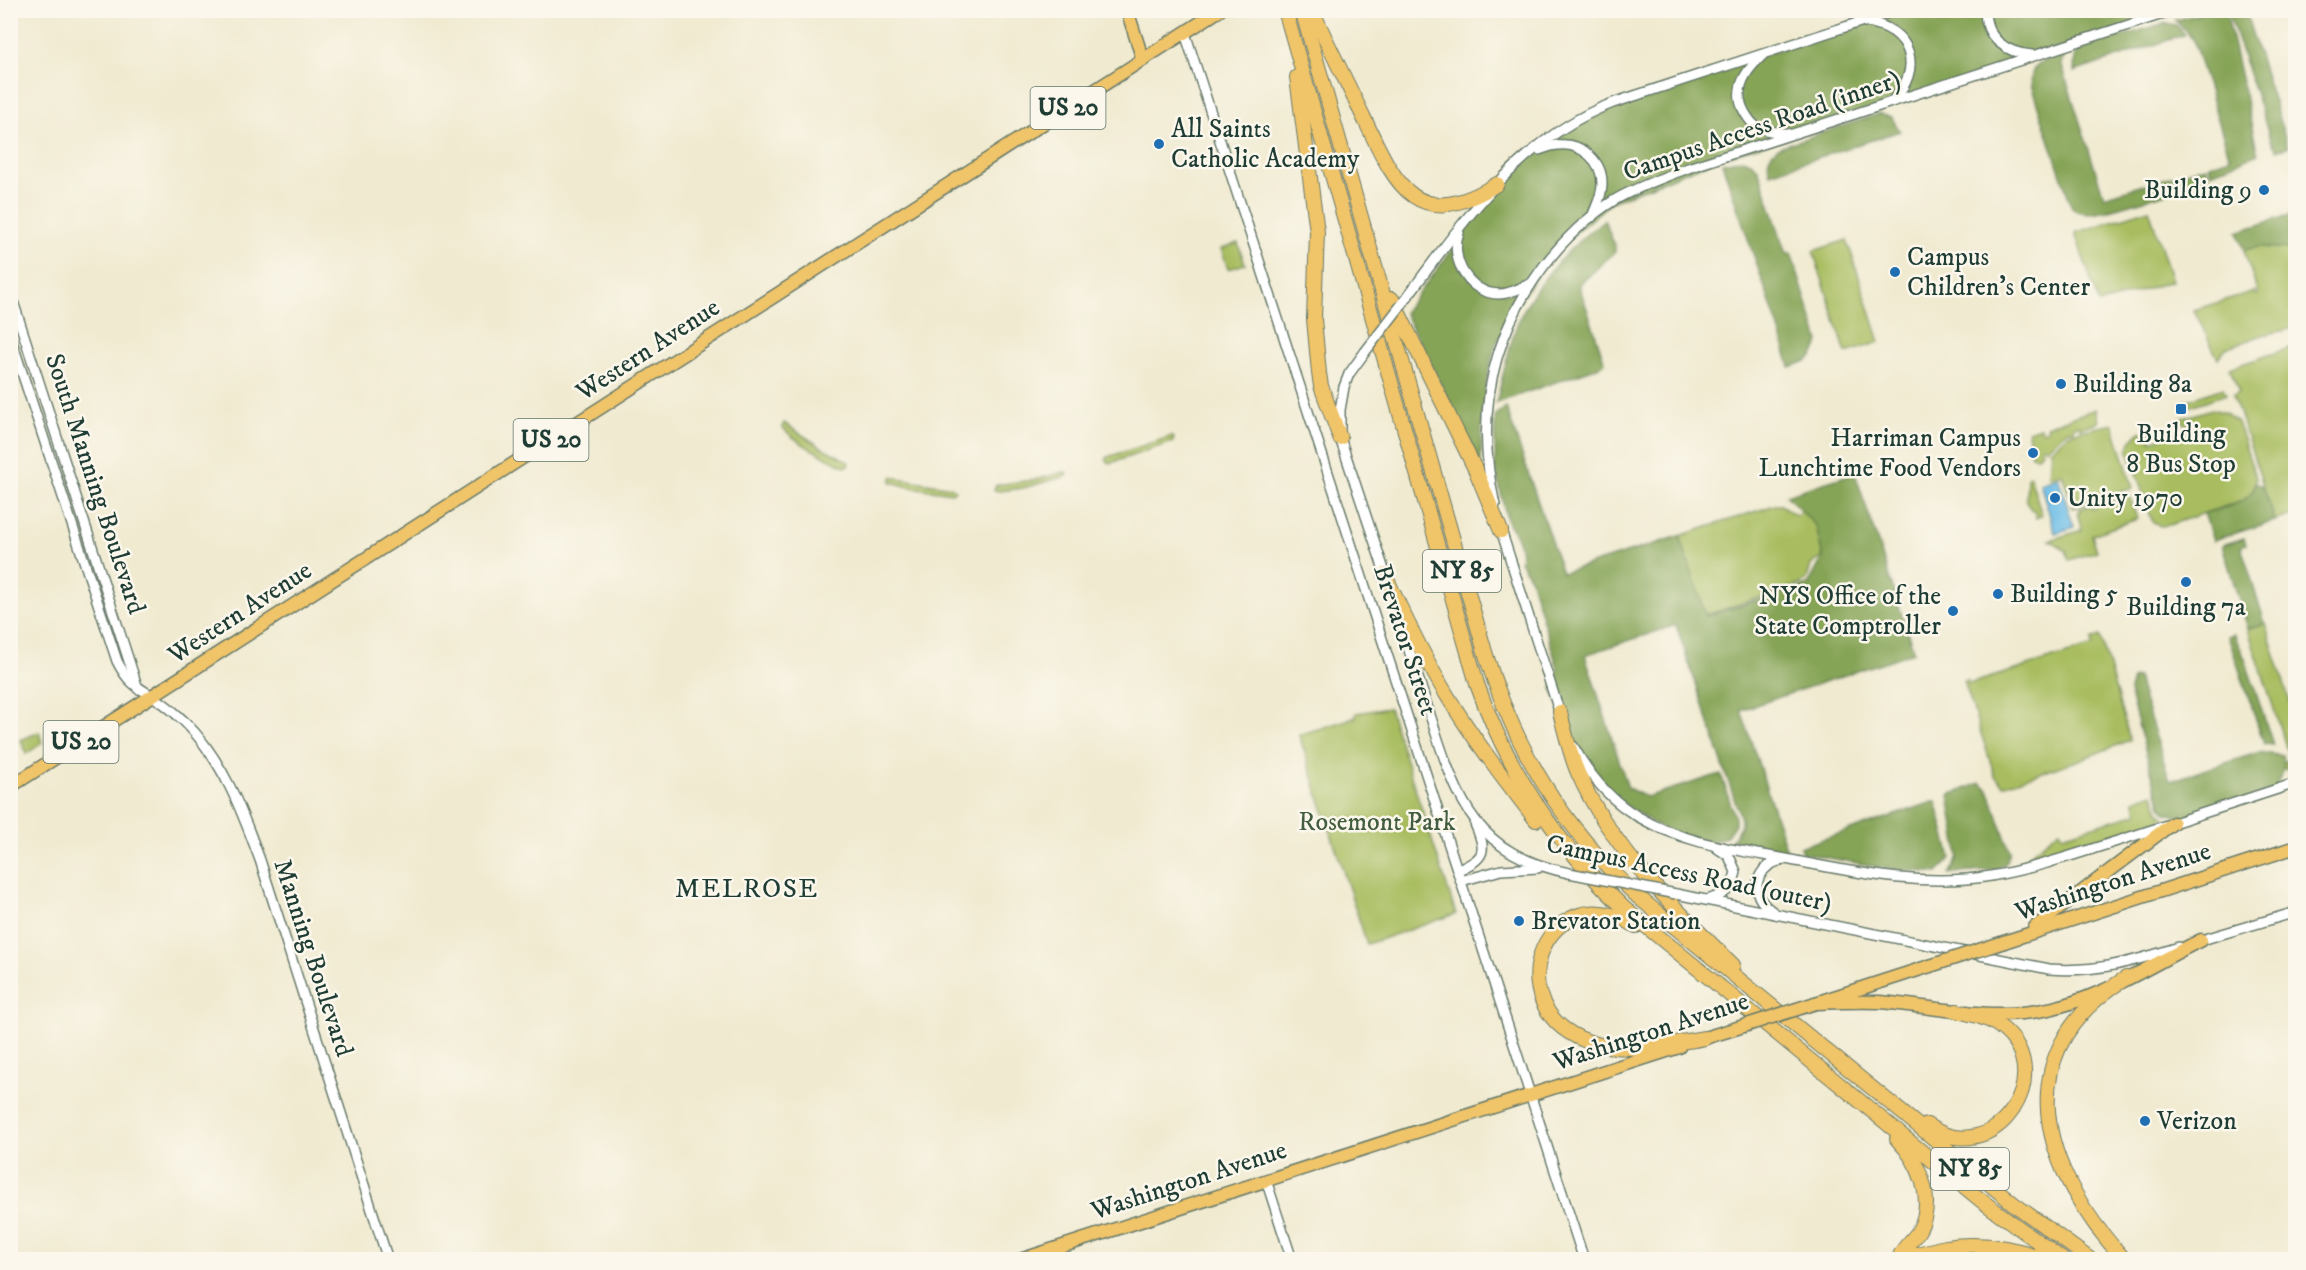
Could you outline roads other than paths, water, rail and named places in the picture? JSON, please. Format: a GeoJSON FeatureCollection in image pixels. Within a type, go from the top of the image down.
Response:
{"type":"FeatureCollection","features":[{"type":"Feature","properties":{"kind":"highway"},"geometry":{"type":"LineString","coordinates":[[1284,10],[1297,80],[1317,232],[1314,319],[1319,373],[1321,386],[1340,438]]}},
{"type":"Feature","properties":{"kind":"highway","name":"NY 85"},"geometry":{"type":"LineString","coordinates":[[1284,10],[1468,656],[1487,713],[1529,795],[1564,844],[1604,889],[1989,1207],[2063,1260]]}},
{"type":"Feature","properties":{"kind":"highway","name":"NY 85"},"geometry":{"type":"LineString","coordinates":[[1302,10],[1488,661],[1504,708],[1529,761],[1571,825],[1616,876],[1660,916],[2014,1204],[2091,1260]]}},
{"type":"Feature","properties":{"kind":"highway"},"geometry":{"type":"LineString","coordinates":[[1312,10],[1387,167],[1405,191],[1433,203],[1454,204],[1475,197],[1497,184]]}},
{"type":"Feature","properties":{"kind":"highway"},"geometry":{"type":"LineString","coordinates":[[1347,168],[1398,313],[1469,456],[1501,531]]}},
{"type":"Feature","properties":{"kind":"highway"},"geometry":{"type":"LineString","coordinates":[[1385,575],[1437,678],[1486,755],[1559,848],[1604,889]]}},
{"type":"Feature","properties":{"kind":"highway"},"geometry":{"type":"LineString","coordinates":[[1560,712],[1572,758],[1584,786],[1624,851],[1696,928],[1796,1027]]}},
{"type":"Feature","properties":{"kind":"highway"},"geometry":{"type":"LineString","coordinates":[[1686,959],[1626,920],[1605,913],[1590,914],[1574,918],[1557,928],[1545,943],[1537,964],[1536,981],[1540,996],[1549,1012],[1566,1029],[1587,1040],[1604,1045],[1632,1047],[1705,1038]]}},
{"type":"Feature","properties":{"kind":"highway"},"geometry":{"type":"LineString","coordinates":[[2125,1260],[2092,1220],[2065,1173],[2050,1129],[2047,1099],[2055,1058],[2067,1032],[2096,999],[2126,978]]}},
{"type":"Feature","properties":{"kind":"highway"},"geometry":{"type":"LineString","coordinates":[[1853,1073],[1940,1133],[1968,1137],[1996,1128],[2010,1114],[2021,1095],[2024,1074],[2020,1053],[2010,1036],[1996,1024],[1980,1016],[1957,1011]]}},
{"type":"Feature","properties":{"kind":"highway"},"geometry":{"type":"LineString","coordinates":[[1632,1047],[1638,1060]]}},
{"type":"Feature","properties":{"kind":"highway"},"geometry":{"type":"LineString","coordinates":[[1844,1088],[1907,1151],[1923,1182],[1925,1215],[1916,1236],[1894,1258]]}},
{"type":"Feature","properties":{"kind":"highway"},"geometry":{"type":"LineString","coordinates":[[1894,1258],[1953,1246],[1988,1245],[2017,1250],[2047,1260]]}},
{"type":"Feature","properties":{"kind":"main road"},"geometry":{"type":"LineString","coordinates":[[1127,10],[1143,60]]}},
{"type":"Feature","properties":{"kind":"main road","name":"Western Avenue"},"geometry":{"type":"LineString","coordinates":[[10,787],[1220,10]]}},
{"type":"Feature","properties":{"kind":"main road"},"geometry":{"type":"LineString","coordinates":[[2026,934],[2173,823]]}},
{"type":"Feature","properties":{"kind":"main road","name":"Washington Avenue"},"geometry":{"type":"LineString","coordinates":[[1020,1260],[2295,847]]}},
{"type":"Feature","properties":{"kind":"main road"},"geometry":{"type":"LineString","coordinates":[[1815,1003],[1880,1002],[2004,1014],[2052,1009],[2080,1000],[2201,940]]}},
{"type":"Feature","properties":{"kind":"street","name":"Campus Access Road (outer)"},"geometry":{"type":"LineString","coordinates":[[1897,10],[1600,108],[1570,123],[1531,153],[1497,184],[1466,220],[1357,360],[1344,387],[1340,410],[1340,438],[1446,767],[1470,814],[1491,837],[1518,857],[1543,867],[2034,966],[2065,970],[2112,967],[2295,912]]}},
{"type":"Feature","properties":{"kind":"street"},"geometry":{"type":"LineString","coordinates":[[1985,10],[1986,23],[1999,43],[2013,52],[2037,55]]}},
{"type":"Feature","properties":{"kind":"street"},"geometry":{"type":"LineString","coordinates":[[2154,18],[2164,10]]}},
{"type":"Feature","properties":{"kind":"street","name":"Campus Access Road (inner)"},"geometry":{"type":"LineString","coordinates":[[2175,10],[1688,168],[1624,195],[1592,216],[1554,252],[1530,284],[1509,322],[1489,386],[1488,469],[1501,531],[1560,712],[1574,747],[1599,784],[1635,815],[1667,832],[1706,844],[1880,876],[1961,881],[2056,861],[2295,783]]}},
{"type":"Feature","properties":{"kind":"street"},"geometry":{"type":"LineString","coordinates":[[1862,22],[1881,25],[1891,31],[1902,40],[1909,54],[1910,68],[1907,81],[1889,103]]}},
{"type":"Feature","properties":{"kind":"street","name":"Brevator Street"},"geometry":{"type":"LineString","coordinates":[[1185,33],[1584,1260]]}},
{"type":"Feature","properties":{"kind":"street"},"geometry":{"type":"LineString","coordinates":[[1766,53],[1749,67],[1743,78],[1739,91],[1741,105],[1755,126],[1792,134]]}},
{"type":"Feature","properties":{"kind":"street"},"geometry":{"type":"LineString","coordinates":[[1531,153],[1556,144],[1580,148],[1593,158],[1599,168],[1602,182],[1601,193],[1592,216]]}},
{"type":"Feature","properties":{"kind":"street"},"geometry":{"type":"LineString","coordinates":[[1466,220],[1456,246],[1456,255],[1462,272],[1482,290],[1490,293],[1508,293],[1530,284]]}},
{"type":"Feature","properties":{"kind":"street","name":"South Manning Boulevard"},"geometry":{"type":"LineString","coordinates":[[10,292],[138,689]]}},
{"type":"Feature","properties":{"kind":"street","name":"South Manning Boulevard"},"geometry":{"type":"LineString","coordinates":[[10,336],[114,654],[125,675],[138,689],[152,696]]}},
{"type":"Feature","properties":{"kind":"street","name":"Manning Boulevard"},"geometry":{"type":"LineString","coordinates":[[152,696],[166,705],[201,740],[220,769],[242,814],[260,860],[388,1260]]}},
{"type":"Feature","properties":{"kind":"street"},"geometry":{"type":"LineString","coordinates":[[1458,870],[1473,863],[1482,852],[1483,842],[1470,814]]}},
{"type":"Feature","properties":{"kind":"street"},"geometry":{"type":"LineString","coordinates":[[1705,900],[1722,895],[1729,890],[1736,872],[1729,856],[1722,850],[1706,844]]}},
{"type":"Feature","properties":{"kind":"street"},"geometry":{"type":"LineString","coordinates":[[1777,915],[1763,904],[1757,891],[1757,882],[1761,871],[1769,864],[1785,859]]}},
{"type":"Feature","properties":{"kind":"street"},"geometry":{"type":"LineString","coordinates":[[1461,881],[1488,873],[1515,869],[1535,868],[1569,873]]}},
{"type":"Feature","properties":{"kind":"street"},"geometry":{"type":"LineString","coordinates":[[1266,1180],[1292,1260]]}},
{"type":"Feature","properties":{"kind":"water"},"geometry":{"type":"Polygon","coordinates":[[[2058,477],[2074,527],[2055,533],[2040,483],[2058,477]]]}},
{"type":"Feature","properties":{"kind":"place","name":"All Saints Catholic Academy"},"geometry":{"type":"Point","coordinates":[1159,144]}},
{"type":"Feature","properties":{"kind":"place","name":"Building 9"},"geometry":{"type":"Point","coordinates":[2264,190]}},
{"type":"Feature","properties":{"kind":"place","name":"Campus Children's Center"},"geometry":{"type":"Point","coordinates":[1895,272]}},
{"type":"Feature","properties":{"kind":"place","name":"Building 8a"},"geometry":{"type":"Point","coordinates":[2061,384]}},
{"type":"Feature","properties":{"kind":"place","name":"Building 8 Bus Stop"},"geometry":{"type":"Point","coordinates":[2181,409]}},
{"type":"Feature","properties":{"kind":"place","name":"Harriman Campus Lunchtime Food Vendors"},"geometry":{"type":"Point","coordinates":[2033,453]}},
{"type":"Feature","properties":{"kind":"place","name":"Unity 1970"},"geometry":{"type":"Point","coordinates":[2055,498]}},
{"type":"Feature","properties":{"kind":"place","name":"Building 7a"},"geometry":{"type":"Point","coordinates":[2186,582]}},
{"type":"Feature","properties":{"kind":"place","name":"Building 5"},"geometry":{"type":"Point","coordinates":[1998,594]}},
{"type":"Feature","properties":{"kind":"place","name":"NYS Office of the State Comptroller"},"geometry":{"type":"Point","coordinates":[1953,611]}},
{"type":"Feature","properties":{"kind":"place","name":"Brevator Station"},"geometry":{"type":"Point","coordinates":[1519,921]}},
{"type":"Feature","properties":{"kind":"place","name":"Verizon"},"geometry":{"type":"Point","coordinates":[2145,1121]}},
{"type":"Feature","properties":{"kind":"district","name":"MELROSE"},"geometry":{"type":"Point","coordinates":[747,889]}},
{"type":"Feature","properties":{"kind":"park label","name":"Rosemont Park"},"geometry":{"type":"Point","coordinates":[1377,822]}}]}
